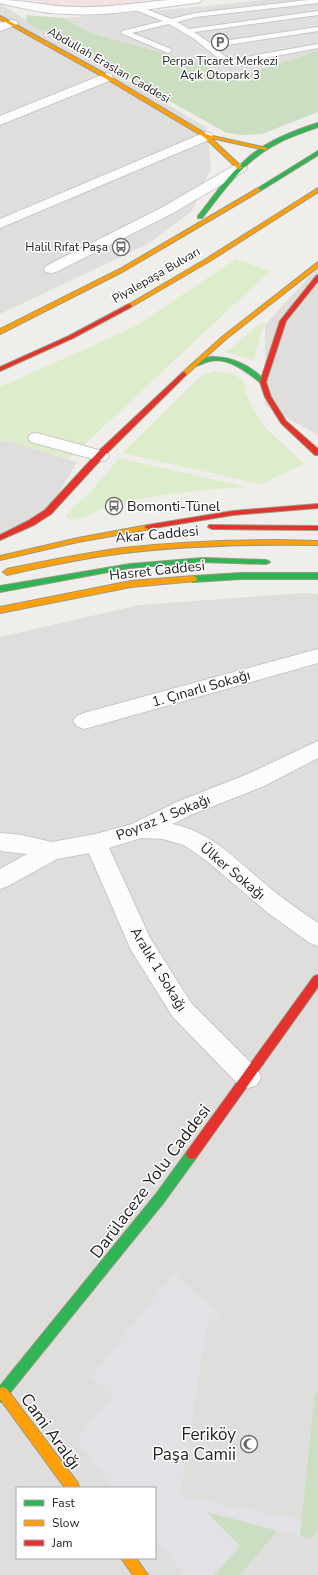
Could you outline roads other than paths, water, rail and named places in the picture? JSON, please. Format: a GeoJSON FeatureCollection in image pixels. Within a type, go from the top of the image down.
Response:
{"type":"FeatureCollection","features":[{"type":"Feature","properties":{"kind":"main road","name":"Abdullah Eraslan Caddesi"},"geometry":{"type":"LineString","coordinates":[[0,17],[108,77],[206,136],[240,168]]}},
{"type":"Feature","properties":{"kind":"main road"},"geometry":{"type":"LineString","coordinates":[[195,228],[201,215],[216,199],[240,168],[265,148],[318,125]]}},
{"type":"Feature","properties":{"kind":"main road","name":"Abdullah Eraslan Caddesi"},"geometry":{"type":"LineString","coordinates":[[206,136],[265,148]]}},
{"type":"Feature","properties":{"kind":"main road","name":"Piyalepaşa Bulvarı"},"geometry":{"type":"LineString","coordinates":[[0,332],[88,289],[195,228],[318,153]]}},
{"type":"Feature","properties":{"kind":"main road","name":"Piyalepaşa Bulvarı"},"geometry":{"type":"LineString","coordinates":[[0,369],[46,349],[94,325],[154,291],[318,190]]}},
{"type":"Feature","properties":{"kind":"main road"},"geometry":{"type":"LineString","coordinates":[[0,538],[31,523],[48,512],[100,456],[195,364],[224,338],[318,264]]}},
{"type":"Feature","properties":{"kind":"main road"},"geometry":{"type":"LineString","coordinates":[[263,382],[283,321],[318,277]]}},
{"type":"Feature","properties":{"kind":"main road"},"geometry":{"type":"LineString","coordinates":[[195,364],[213,359],[231,362],[251,370],[263,382],[268,397],[283,422],[318,453]]}},
{"type":"Feature","properties":{"kind":"main road"},"geometry":{"type":"LineString","coordinates":[[0,558],[78,540],[208,516],[278,508],[318,506]]}},
{"type":"Feature","properties":{"kind":"main road","name":"Akar Caddesi"},"geometry":{"type":"LineString","coordinates":[[130,531],[201,528],[318,528]]}},
{"type":"Feature","properties":{"kind":"main road","name":"Akar Caddesi"},"geometry":{"type":"LineString","coordinates":[[0,573],[82,556],[133,549],[226,543],[318,543]]}},
{"type":"Feature","properties":{"kind":"main road"},"geometry":{"type":"LineString","coordinates":[[0,589],[130,566],[203,560],[276,562]]}},
{"type":"Feature","properties":{"kind":"main road","name":"Hasret Caddesi"},"geometry":{"type":"LineString","coordinates":[[0,610],[131,584],[241,576],[318,576]]}},
{"type":"Feature","properties":{"kind":"main road","name":"Darülaceze Yolu Caddesi"},"geometry":{"type":"LineString","coordinates":[[1,1392],[160,1198],[318,979]]}},
{"type":"Feature","properties":{"kind":"main road","name":"Cami Aralğı"},"geometry":{"type":"LineString","coordinates":[[1,1392],[72,1487]]}},
{"type":"Feature","properties":{"kind":"main road"},"geometry":{"type":"LineString","coordinates":[[129,1559],[141,1575]]}},
{"type":"Feature","properties":{"kind":"street"},"geometry":{"type":"LineString","coordinates":[[3,0],[19,5],[61,12],[105,11],[191,1]]}},
{"type":"Feature","properties":{"kind":"street"},"geometry":{"type":"LineString","coordinates":[[0,27],[12,23]]}},
{"type":"Feature","properties":{"kind":"street"},"geometry":{"type":"LineString","coordinates":[[0,121],[108,77]]}},
{"type":"Feature","properties":{"kind":"street"},"geometry":{"type":"LineString","coordinates":[[0,224],[206,136]]}},
{"type":"Feature","properties":{"kind":"street"},"geometry":{"type":"LineString","coordinates":[[51,269],[168,210],[240,168]]}},
{"type":"Feature","properties":{"kind":"street"},"geometry":{"type":"LineString","coordinates":[[37,438],[100,456]]}},
{"type":"Feature","properties":{"kind":"street","name":"1. Çınarlı Sokağı"},"geometry":{"type":"LineString","coordinates":[[84,721],[318,656]]}},
{"type":"Feature","properties":{"kind":"street","name":"Poyraz 1 Sokağı"},"geometry":{"type":"LineString","coordinates":[[0,842],[20,844],[52,851],[96,843],[139,830],[185,808],[256,780],[318,749]]}},
{"type":"Feature","properties":{"kind":"street","name":"Ülker Sokağı"},"geometry":{"type":"LineString","coordinates":[[139,830],[162,829],[177,832],[202,843],[270,902],[318,936]]}},
{"type":"Feature","properties":{"kind":"street","name":"Aralık 1 Sokağı"},"geometry":{"type":"LineString","coordinates":[[96,843],[140,943],[182,1010],[248,1077]]}},
{"type":"Feature","properties":{"kind":"street"},"geometry":{"type":"LineString","coordinates":[[0,880],[52,851]]}},
{"type":"Feature","properties":{"kind":"lane"},"geometry":{"type":"LineString","coordinates":[[171,21],[191,1]]}},
{"type":"Feature","properties":{"kind":"lane"},"geometry":{"type":"LineString","coordinates":[[168,51],[125,33],[208,13],[318,1]]}},
{"type":"Feature","properties":{"kind":"lane"},"geometry":{"type":"LineString","coordinates":[[136,7],[171,21],[189,31],[227,63],[318,46]]}},
{"type":"Feature","properties":{"kind":"lane"},"geometry":{"type":"LineString","coordinates":[[189,31],[318,13]]}},
{"type":"Feature","properties":{"kind":"lane"},"geometry":{"type":"LineString","coordinates":[[208,46],[318,29]]}},
{"type":"Feature","properties":{"kind":"place","name":"Perpa Ticaret Merkezi Açık Otopark 3"},"geometry":{"type":"Point","coordinates":[220,42]}},
{"type":"Feature","properties":{"kind":"place","name":"Halil Rıfat Paşa"},"geometry":{"type":"Point","coordinates":[121,247]}},
{"type":"Feature","properties":{"kind":"place","name":"Bomonti-Tünel"},"geometry":{"type":"Point","coordinates":[114,506]}},
{"type":"Feature","properties":{"kind":"place","name":"Feriköy Paşa Camii"},"geometry":{"type":"Point","coordinates":[249,1444]}}]}
